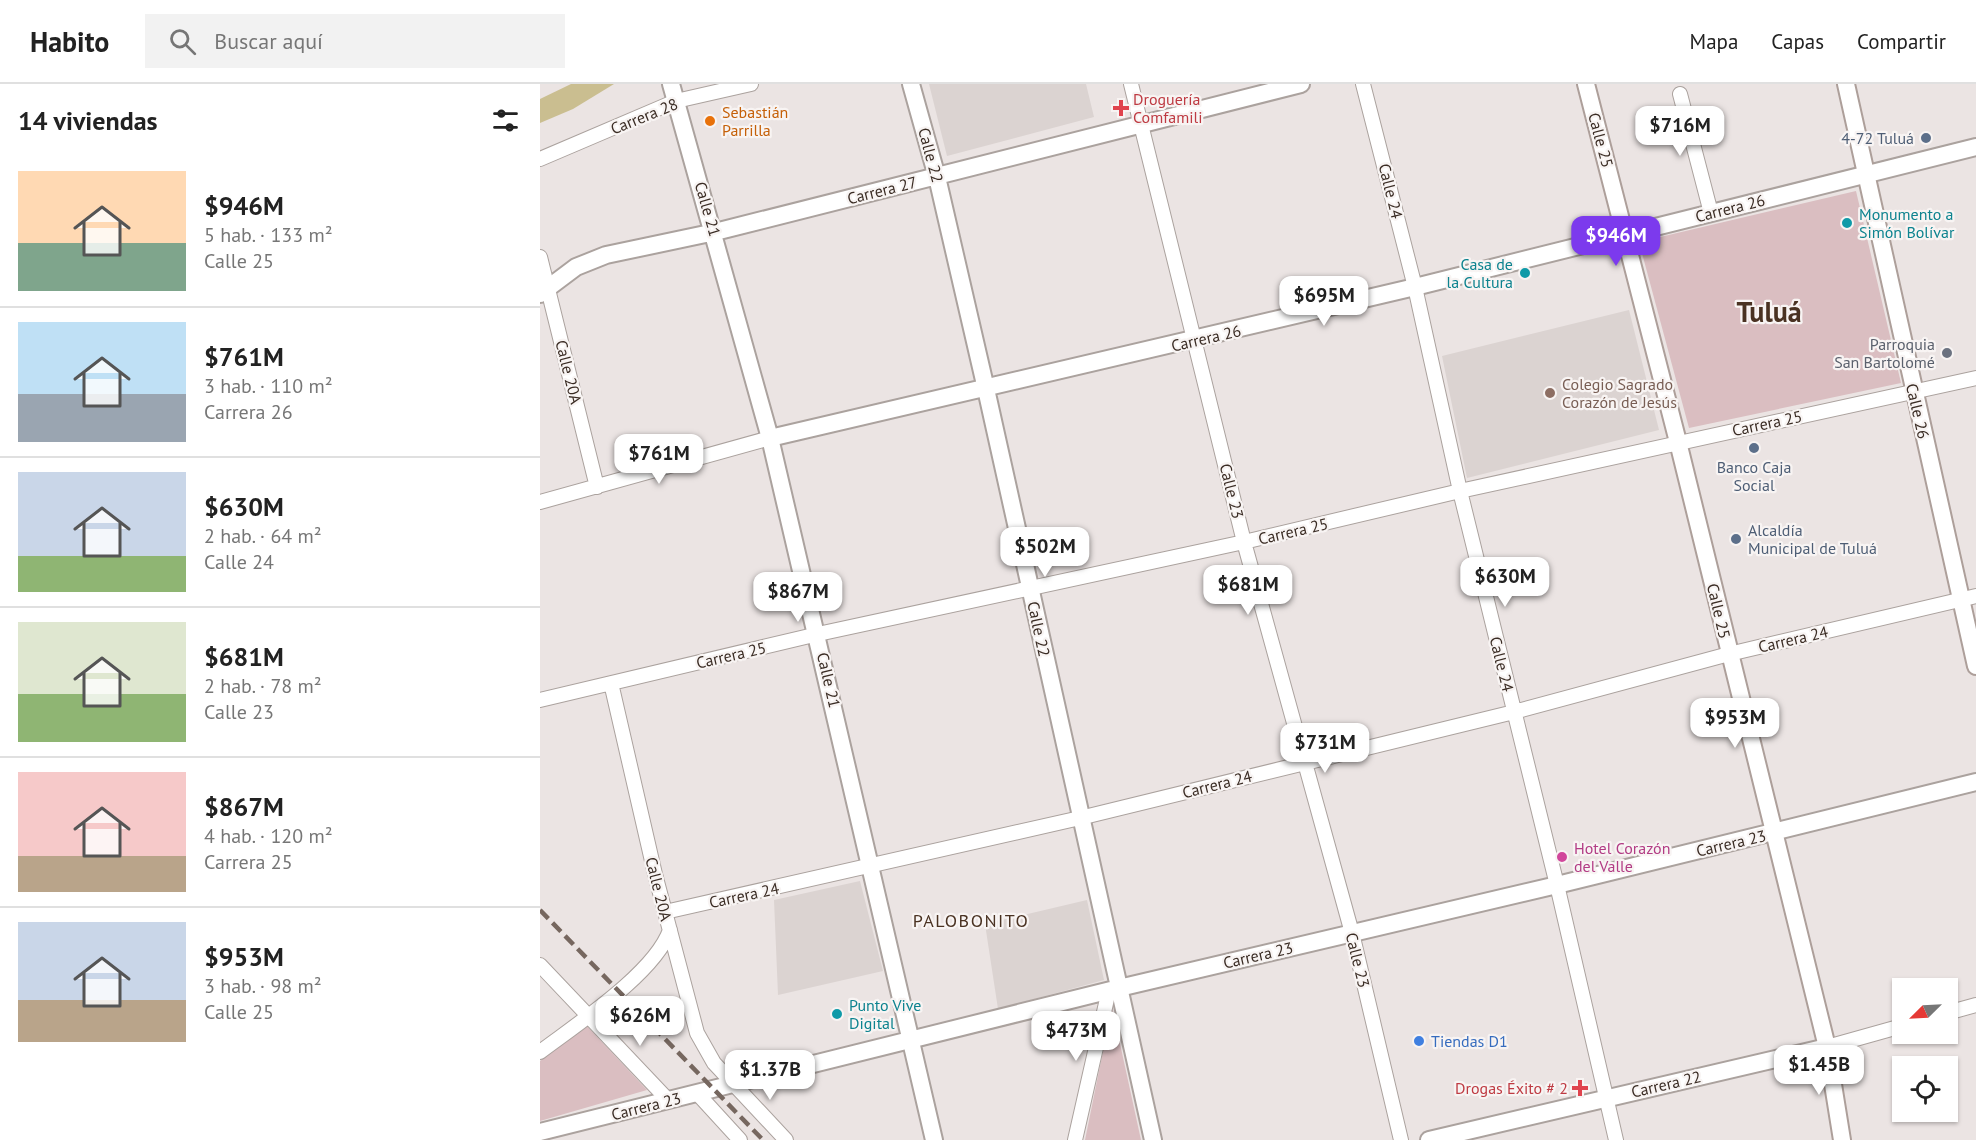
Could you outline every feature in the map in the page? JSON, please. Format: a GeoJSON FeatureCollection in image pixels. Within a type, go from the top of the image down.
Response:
{"type":"FeatureCollection","features":[{"type":"Feature","properties":{"kind":"street","name":"Calle 21"},"geometry":{"type":"LineString","coordinates":[[671,84],[715,232],[770,438],[913,1040],[934,1140]]}},
{"type":"Feature","properties":{"kind":"street","name":"Carrera 28"},"geometry":{"type":"LineString","coordinates":[[540,159],[676,101],[751,84]]}},
{"type":"Feature","properties":{"kind":"street","name":"Calle 22"},"geometry":{"type":"LineString","coordinates":[[911,84],[937,177],[986,389],[1080,818],[1114,989],[1153,1140]]}},
{"type":"Feature","properties":{"kind":"street","name":"Calle 23"},"geometry":{"type":"LineString","coordinates":[[1131,84],[1244,543],[1352,933],[1401,1140]]}},
{"type":"Feature","properties":{"kind":"street","name":"Carrera 27"},"geometry":{"type":"LineString","coordinates":[[544,291],[576,267],[606,255],[715,232],[1301,84]]}},
{"type":"Feature","properties":{"kind":"street","name":"Calle 24"},"geometry":{"type":"LineString","coordinates":[[1363,84],[1415,287],[1460,491],[1557,885],[1616,1140]]}},
{"type":"Feature","properties":{"kind":"street","name":"Calle 25"},"geometry":{"type":"LineString","coordinates":[[1586,84],[1678,442],[1827,1047],[1842,1140]]}},
{"type":"Feature","properties":{"kind":"street","name":"Calle 26"},"geometry":{"type":"LineString","coordinates":[[1846,84],[1913,392],[1968,598],[1976,666]]}},
{"type":"Feature","properties":{"kind":"street"},"geometry":{"type":"LineString","coordinates":[[1680,94],[1711,213]]}},
{"type":"Feature","properties":{"kind":"street","name":"Carrera 26"},"geometry":{"type":"LineString","coordinates":[[540,502],[770,438],[1415,287],[1976,147]]}},
{"type":"Feature","properties":{"kind":"street","name":"Calle 20A"},"geometry":{"type":"LineString","coordinates":[[540,257],[544,291],[597,487]]}},
{"type":"Feature","properties":{"kind":"street","name":"Carrera 25"},"geometry":{"type":"LineString","coordinates":[[540,700],[818,634],[1244,543],[1460,491],[1976,378]]}},
{"type":"Feature","properties":{"kind":"street","name":"Carrera 24"},"geometry":{"type":"LineString","coordinates":[[665,912],[872,867],[1080,818],[1514,712],[1729,654],[1968,598]]}},
{"type":"Feature","properties":{"kind":"street","name":"Calle 20A"},"geometry":{"type":"LineString","coordinates":[[611,683],[665,912],[698,1033],[714,1063],[732,1085],[786,1140]]}},
{"type":"Feature","properties":{"kind":"street","name":"Carrera 23"},"geometry":{"type":"LineString","coordinates":[[540,1132],[1114,989],[1775,833],[1976,782]]}},
{"type":"Feature","properties":{"kind":"street"},"geometry":{"type":"LineString","coordinates":[[540,1052],[588,1016],[639,972],[665,942],[670,930]]}},
{"type":"Feature","properties":{"kind":"street"},"geometry":{"type":"LineString","coordinates":[[540,965],[669,1101]]}},
{"type":"Feature","properties":{"kind":"street"},"geometry":{"type":"LineString","coordinates":[[1075,1140],[1114,989]]}},
{"type":"Feature","properties":{"kind":"street"},"geometry":{"type":"LineString","coordinates":[[1958,1010],[1976,1005]]}},
{"type":"Feature","properties":{"kind":"street","name":"Carrera 22"},"geometry":{"type":"LineString","coordinates":[[1429,1140],[1827,1047],[1892,1029]]}},
{"type":"Feature","properties":{"kind":"street"},"geometry":{"type":"LineString","coordinates":[[697,1093],[740,1140]]}},
{"type":"Feature","properties":{"kind":"shaded area"},"geometry":{"type":"Polygon","coordinates":[[[571,84],[614,84],[573,109],[540,123],[540,99],[571,84]]]}},
{"type":"Feature","properties":{"kind":"shaded area"},"geometry":{"type":"Polygon","coordinates":[[[929,84],[1086,84],[1094,117],[947,156],[929,84]]]}},
{"type":"Feature","properties":{"kind":"shaded area"},"geometry":{"type":"Polygon","coordinates":[[[1856,191],[1901,383],[1689,428],[1639,242],[1856,191]]]}},
{"type":"Feature","properties":{"kind":"shaded area","name":"Colegio Sagrado Corazón de Jesús"},"geometry":{"type":"Polygon","coordinates":[[[1629,310],[1659,430],[1467,478],[1442,356],[1629,310]]]}},
{"type":"Feature","properties":{"kind":"shaded area"},"geometry":{"type":"Polygon","coordinates":[[[860,881],[883,971],[778,995],[774,900],[860,881]]]}},
{"type":"Feature","properties":{"kind":"shaded area"},"geometry":{"type":"Polygon","coordinates":[[[1087,900],[1104,980],[998,1009],[985,924],[1087,900]]]}},
{"type":"Feature","properties":{"kind":"shaded area"},"geometry":{"type":"Polygon","coordinates":[[[1112,1007],[1141,1140],[1085,1140],[1112,1007]]]}},
{"type":"Feature","properties":{"kind":"shaded area"},"geometry":{"type":"Polygon","coordinates":[[[586,1025],[647,1090],[540,1121],[540,1061],[586,1025]]]}},
{"type":"Feature","properties":{"kind":"railway"},"geometry":{"type":"LineString","coordinates":[[540,910],[763,1140]]}},
{"type":"Feature","properties":{"kind":"place","name":"Droguería Comfamili"},"geometry":{"type":"Point","coordinates":[1121,108]}},
{"type":"Feature","properties":{"kind":"place","name":"Sebastián Parrilla"},"geometry":{"type":"Point","coordinates":[710,121]}},
{"type":"Feature","properties":{"kind":"place","name":"4-72 Tuluá"},"geometry":{"type":"Point","coordinates":[1926,138]}},
{"type":"Feature","properties":{"kind":"place","name":"Monumento a Simón Bolívar"},"geometry":{"type":"Point","coordinates":[1847,223]}},
{"type":"Feature","properties":{"kind":"place","name":"Casa de la Cultura"},"geometry":{"type":"Point","coordinates":[1525,273]}},
{"type":"Feature","properties":{"kind":"place","name":"Parroquia San Bartolomé"},"geometry":{"type":"Point","coordinates":[1947,353]}},
{"type":"Feature","properties":{"kind":"place","name":"Colegio Sagrado Corazón de Jesús"},"geometry":{"type":"Point","coordinates":[1550,393]}},
{"type":"Feature","properties":{"kind":"place","name":"Banco Caja Social"},"geometry":{"type":"Point","coordinates":[1754,448]}},
{"type":"Feature","properties":{"kind":"place","name":"Alcaldía Municipal de Tuluá"},"geometry":{"type":"Point","coordinates":[1736,539]}},
{"type":"Feature","properties":{"kind":"place","name":"Hotel Corazón del Valle"},"geometry":{"type":"Point","coordinates":[1562,857]}},
{"type":"Feature","properties":{"kind":"place","name":"Punto Vive Digital"},"geometry":{"type":"Point","coordinates":[837,1014]}},
{"type":"Feature","properties":{"kind":"place","name":"Tiendas D1"},"geometry":{"type":"Point","coordinates":[1419,1041]}},
{"type":"Feature","properties":{"kind":"place","name":"Drogas Éxito # 2"},"geometry":{"type":"Point","coordinates":[1580,1088]}},
{"type":"Feature","properties":{"kind":"district","name":"Tuluá"},"geometry":{"type":"Point","coordinates":[1769,312]}},
{"type":"Feature","properties":{"kind":"district","name":"PALOBONITO"},"geometry":{"type":"Point","coordinates":[971,921]}}]}
